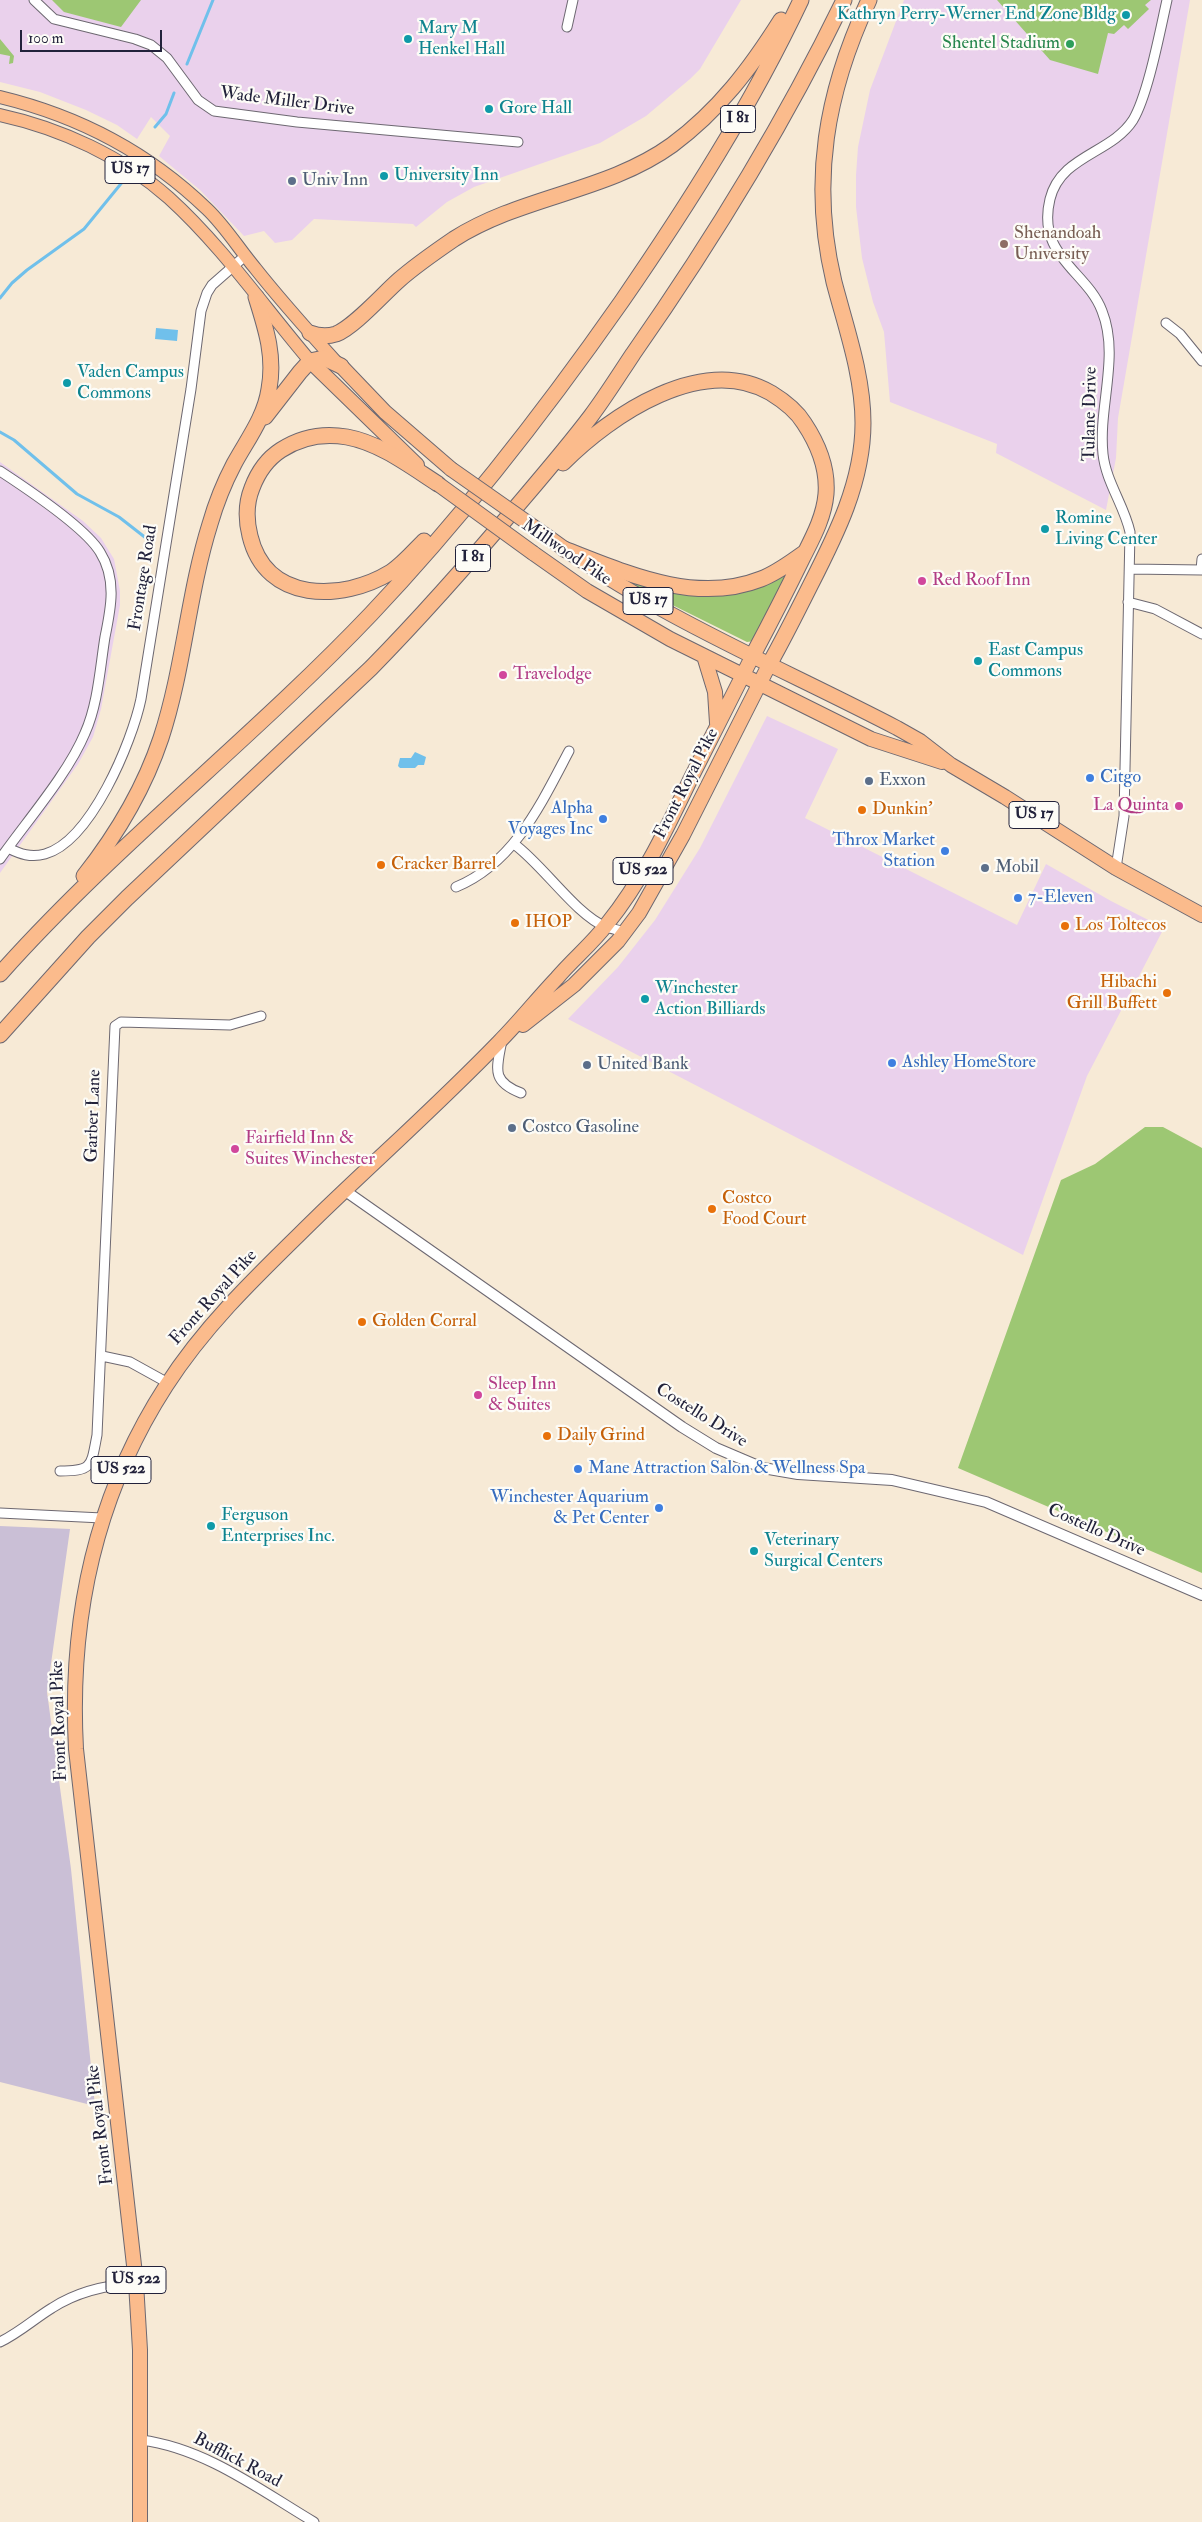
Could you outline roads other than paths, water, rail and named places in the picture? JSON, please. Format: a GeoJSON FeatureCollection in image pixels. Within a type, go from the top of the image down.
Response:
{"type":"FeatureCollection","features":[{"type":"Feature","properties":{"kind":"highway"},"geometry":{"type":"LineString","coordinates":[[310,333],[328,336],[344,329],[400,279],[456,238],[506,214],[631,168],[670,146],[693,129],[731,92],[794,0]]}},
{"type":"Feature","properties":{"kind":"highway","name":"I 81"},"geometry":{"type":"LineString","coordinates":[[0,974],[36,935],[135,836],[344,641],[459,515],[558,390],[668,234],[738,118],[801,0]]}},
{"type":"Feature","properties":{"kind":"highway","name":"I 81"},"geometry":{"type":"LineString","coordinates":[[0,1035],[88,937],[371,668],[474,557],[591,416],[683,283],[772,139],[814,62],[844,0]]}},
{"type":"Feature","properties":{"kind":"highway"},"geometry":{"type":"LineString","coordinates":[[770,663],[846,512],[860,457],[863,423],[860,389],[830,263],[824,223],[822,173],[827,131],[839,77],[853,35],[869,0]]}},
{"type":"Feature","properties":{"kind":"highway"},"geometry":{"type":"LineString","coordinates":[[36,935],[113,836],[144,779],[167,716],[210,524],[223,487],[266,405],[272,369],[269,337],[256,297]]}},
{"type":"Feature","properties":{"kind":"highway"},"geometry":{"type":"LineString","coordinates":[[248,440],[285,390],[310,361],[324,358],[341,366]]}},
{"type":"Feature","properties":{"kind":"highway","name":"Millwood Pike"},"geometry":{"type":"LineString","coordinates":[[310,361],[380,431],[438,484],[533,553],[621,612],[704,656],[871,739],[951,765]]}},
{"type":"Feature","properties":{"kind":"highway","name":"Millwood Pike"},"geometry":{"type":"LineString","coordinates":[[341,366],[386,412],[451,468],[564,549],[655,606],[920,741],[951,765],[1116,868],[1202,915]]}},
{"type":"Feature","properties":{"kind":"highway"},"geometry":{"type":"LineString","coordinates":[[474,557],[571,455],[633,408],[676,388],[720,380],[751,384],[778,397],[800,416],[815,440],[824,465],[826,494],[821,518],[753,655]]}},
{"type":"Feature","properties":{"kind":"highway"},"geometry":{"type":"LineString","coordinates":[[438,484],[384,450],[364,442],[331,436],[301,440],[274,454],[256,476],[247,504],[252,543],[272,573],[292,586],[317,592],[343,592],[367,584],[393,570],[442,524],[459,515]]}},
{"type":"Feature","properties":{"kind":"highway"},"geometry":{"type":"LineString","coordinates":[[564,549],[654,583],[713,588],[761,579],[805,552]]}},
{"type":"Feature","properties":{"kind":"highway","name":"Front Royal Pike"},"geometry":{"type":"LineString","coordinates":[[140,2522],[141,2440],[136,2284],[77,1758],[74,1713],[75,1659],[80,1616],[102,1518],[125,1461],[168,1382],[207,1329],[231,1302],[344,1190],[502,1040],[605,927],[646,866],[753,655]]}},
{"type":"Feature","properties":{"kind":"highway"},"geometry":{"type":"LineString","coordinates":[[704,656],[715,692],[717,726]]}},
{"type":"Feature","properties":{"kind":"highway","name":"Front Royal Pike"},"geometry":{"type":"LineString","coordinates":[[502,1040],[574,985],[625,932],[659,879],[770,663]]}},
{"type":"Feature","properties":{"kind":"main road","name":"US 17"},"geometry":{"type":"LineString","coordinates":[[0,97],[44,109],[74,120],[102,133],[138,154],[158,168],[208,210],[245,256]]}},
{"type":"Feature","properties":{"kind":"main road","name":"US 17"},"geometry":{"type":"LineString","coordinates":[[0,115],[45,127],[123,165],[167,196],[201,230],[232,268]]}},
{"type":"Feature","properties":{"kind":"main road","name":"Millwood Pike"},"geometry":{"type":"LineString","coordinates":[[245,256],[310,333],[341,366]]}},
{"type":"Feature","properties":{"kind":"main road","name":"Millwood Pike"},"geometry":{"type":"LineString","coordinates":[[232,268],[310,361]]}},
{"type":"Feature","properties":{"kind":"street","name":"Wade Miller Drive"},"geometry":{"type":"LineString","coordinates":[[34,0],[54,19],[142,41],[164,55],[204,106],[221,113],[518,142]]}},
{"type":"Feature","properties":{"kind":"street"},"geometry":{"type":"LineString","coordinates":[[567,26],[573,0]]}},
{"type":"Feature","properties":{"kind":"street","name":"Tulane Drive"},"geometry":{"type":"LineString","coordinates":[[1116,868],[1124,816],[1130,532],[1127,519],[1108,476],[1103,453],[1108,345],[1106,323],[1096,299],[1068,267],[1057,250],[1050,226],[1049,211],[1053,191],[1066,172],[1086,154],[1107,144],[1120,134],[1133,119],[1141,102],[1167,0]]}},
{"type":"Feature","properties":{"kind":"street","name":"Frontage Road"},"geometry":{"type":"LineString","coordinates":[[8,848],[30,856],[56,849],[86,820],[104,794],[127,748],[141,699],[190,397],[201,311],[212,285],[245,256]]}},
{"type":"Feature","properties":{"kind":"street"},"geometry":{"type":"LineString","coordinates":[[1166,323],[1186,340],[1202,361]]}},
{"type":"Feature","properties":{"kind":"street"},"geometry":{"type":"LineString","coordinates":[[0,472],[78,528],[95,544],[106,562],[112,591],[93,708],[85,733],[71,759],[0,859]]}},
{"type":"Feature","properties":{"kind":"street"},"geometry":{"type":"LineString","coordinates":[[1130,570],[1202,570],[1202,559]]}},
{"type":"Feature","properties":{"kind":"street"},"geometry":{"type":"LineString","coordinates":[[1128,602],[1155,609],[1202,634]]}},
{"type":"Feature","properties":{"kind":"street"},"geometry":{"type":"LineString","coordinates":[[456,887],[473,880],[514,844],[540,807],[569,752]]}},
{"type":"Feature","properties":{"kind":"street"},"geometry":{"type":"LineString","coordinates":[[514,844],[538,864],[584,912],[605,927],[625,932]]}},
{"type":"Feature","properties":{"kind":"street","name":"Garber Lane"},"geometry":{"type":"LineString","coordinates":[[60,1471],[81,1471],[90,1464],[97,1435],[102,1356],[115,1026],[121,1022],[230,1025],[261,1016]]}},
{"type":"Feature","properties":{"kind":"street"},"geometry":{"type":"LineString","coordinates":[[502,1040],[498,1065],[500,1078],[506,1087],[522,1093]]}},
{"type":"Feature","properties":{"kind":"street","name":"Costello Drive"},"geometry":{"type":"LineString","coordinates":[[344,1190],[682,1426],[730,1456],[772,1470],[892,1480],[986,1502],[1202,1595]]}},
{"type":"Feature","properties":{"kind":"street"},"geometry":{"type":"LineString","coordinates":[[102,1356],[130,1362],[168,1382]]}},
{"type":"Feature","properties":{"kind":"street"},"geometry":{"type":"LineString","coordinates":[[0,1513],[102,1518]]}},
{"type":"Feature","properties":{"kind":"street"},"geometry":{"type":"LineString","coordinates":[[0,2342],[73,2297],[101,2287],[136,2284]]}},
{"type":"Feature","properties":{"kind":"street","name":"Bufflick Road"},"geometry":{"type":"LineString","coordinates":[[141,2440],[170,2445],[205,2458],[314,2522]]}},
{"type":"Feature","properties":{"kind":"water"},"geometry":{"type":"Polygon","coordinates":[[[156,328],[178,330],[177,341],[155,339],[156,328]]]}},
{"type":"Feature","properties":{"kind":"water"},"geometry":{"type":"Polygon","coordinates":[[[415,752],[426,757],[424,765],[418,765],[415,768],[400,768],[398,766],[400,758],[411,758],[415,752]]]}},
{"type":"Feature","properties":{"kind":"waterway"},"geometry":{"type":"LineString","coordinates":[[187,64],[213,0]]}},
{"type":"Feature","properties":{"kind":"waterway"},"geometry":{"type":"LineString","coordinates":[[155,127],[166,114],[174,93]]}},
{"type":"Feature","properties":{"kind":"waterway"},"geometry":{"type":"LineString","coordinates":[[0,298],[12,283],[27,270],[84,229],[124,180]]}},
{"type":"Feature","properties":{"kind":"waterway"},"geometry":{"type":"LineString","coordinates":[[0,432],[14,440],[77,494],[119,517],[151,542]]}},
{"type":"Feature","properties":{"kind":"place","name":"Kathryn Perry-Werner End Zone Bldg"},"geometry":{"type":"Point","coordinates":[1126,15]}},
{"type":"Feature","properties":{"kind":"place","name":"Mary M Henkel Hall"},"geometry":{"type":"Point","coordinates":[408,39]}},
{"type":"Feature","properties":{"kind":"place","name":"Shentel Stadium"},"geometry":{"type":"Point","coordinates":[1070,44]}},
{"type":"Feature","properties":{"kind":"place","name":"Gore Hall"},"geometry":{"type":"Point","coordinates":[489,109]}},
{"type":"Feature","properties":{"kind":"place","name":"University Inn"},"geometry":{"type":"Point","coordinates":[384,176]}},
{"type":"Feature","properties":{"kind":"place","name":"Univ Inn"},"geometry":{"type":"Point","coordinates":[292,181]}},
{"type":"Feature","properties":{"kind":"place","name":"Shenandoah University"},"geometry":{"type":"Point","coordinates":[1004,244]}},
{"type":"Feature","properties":{"kind":"place","name":"Vaden Campus Commons"},"geometry":{"type":"Point","coordinates":[67,383]}},
{"type":"Feature","properties":{"kind":"place","name":"Romine Living Center"},"geometry":{"type":"Point","coordinates":[1045,529]}},
{"type":"Feature","properties":{"kind":"place","name":"Red Roof Inn"},"geometry":{"type":"Point","coordinates":[922,581]}},
{"type":"Feature","properties":{"kind":"place","name":"East Campus Commons"},"geometry":{"type":"Point","coordinates":[978,661]}},
{"type":"Feature","properties":{"kind":"place","name":"Travelodge"},"geometry":{"type":"Point","coordinates":[503,675]}},
{"type":"Feature","properties":{"kind":"place","name":"Citgo"},"geometry":{"type":"Point","coordinates":[1090,778]}},
{"type":"Feature","properties":{"kind":"place","name":"Exxon"},"geometry":{"type":"Point","coordinates":[869,781]}},
{"type":"Feature","properties":{"kind":"place","name":"La Quinta"},"geometry":{"type":"Point","coordinates":[1179,806]}},
{"type":"Feature","properties":{"kind":"place","name":"Dunkin'"},"geometry":{"type":"Point","coordinates":[862,810]}},
{"type":"Feature","properties":{"kind":"place","name":"Alpha Voyages Inc"},"geometry":{"type":"Point","coordinates":[603,819]}},
{"type":"Feature","properties":{"kind":"place","name":"Throx Market Station"},"geometry":{"type":"Point","coordinates":[945,851]}},
{"type":"Feature","properties":{"kind":"place","name":"Cracker Barrel"},"geometry":{"type":"Point","coordinates":[381,865]}},
{"type":"Feature","properties":{"kind":"place","name":"Mobil"},"geometry":{"type":"Point","coordinates":[985,868]}},
{"type":"Feature","properties":{"kind":"place","name":"7-Eleven"},"geometry":{"type":"Point","coordinates":[1018,898]}},
{"type":"Feature","properties":{"kind":"place","name":"IHOP"},"geometry":{"type":"Point","coordinates":[515,923]}},
{"type":"Feature","properties":{"kind":"place","name":"Los Toltecos"},"geometry":{"type":"Point","coordinates":[1065,926]}},
{"type":"Feature","properties":{"kind":"place","name":"Hibachi Grill Buffett"},"geometry":{"type":"Point","coordinates":[1167,993]}},
{"type":"Feature","properties":{"kind":"place","name":"Winchester Action Billiards"},"geometry":{"type":"Point","coordinates":[645,999]}},
{"type":"Feature","properties":{"kind":"place","name":"Ashley HomeStore"},"geometry":{"type":"Point","coordinates":[892,1063]}},
{"type":"Feature","properties":{"kind":"place","name":"United Bank"},"geometry":{"type":"Point","coordinates":[587,1065]}},
{"type":"Feature","properties":{"kind":"place","name":"Costco Gasoline"},"geometry":{"type":"Point","coordinates":[512,1128]}},
{"type":"Feature","properties":{"kind":"place","name":"Fairfield Inn & Suites Winchester"},"geometry":{"type":"Point","coordinates":[235,1149]}},
{"type":"Feature","properties":{"kind":"place","name":"Costco Food Court"},"geometry":{"type":"Point","coordinates":[712,1209]}},
{"type":"Feature","properties":{"kind":"place","name":"Golden Corral"},"geometry":{"type":"Point","coordinates":[362,1322]}},
{"type":"Feature","properties":{"kind":"place","name":"Sleep Inn & Suites"},"geometry":{"type":"Point","coordinates":[478,1395]}},
{"type":"Feature","properties":{"kind":"place","name":"Daily Grind"},"geometry":{"type":"Point","coordinates":[547,1436]}},
{"type":"Feature","properties":{"kind":"place","name":"Mane Attraction Salon & Wellness Spa"},"geometry":{"type":"Point","coordinates":[578,1469]}},
{"type":"Feature","properties":{"kind":"place","name":"Winchester Aquarium & Pet Center"},"geometry":{"type":"Point","coordinates":[659,1508]}},
{"type":"Feature","properties":{"kind":"place","name":"Ferguson Enterprises Inc."},"geometry":{"type":"Point","coordinates":[211,1526]}},
{"type":"Feature","properties":{"kind":"place","name":"Veterinary Surgical Centers"},"geometry":{"type":"Point","coordinates":[754,1551]}}]}
